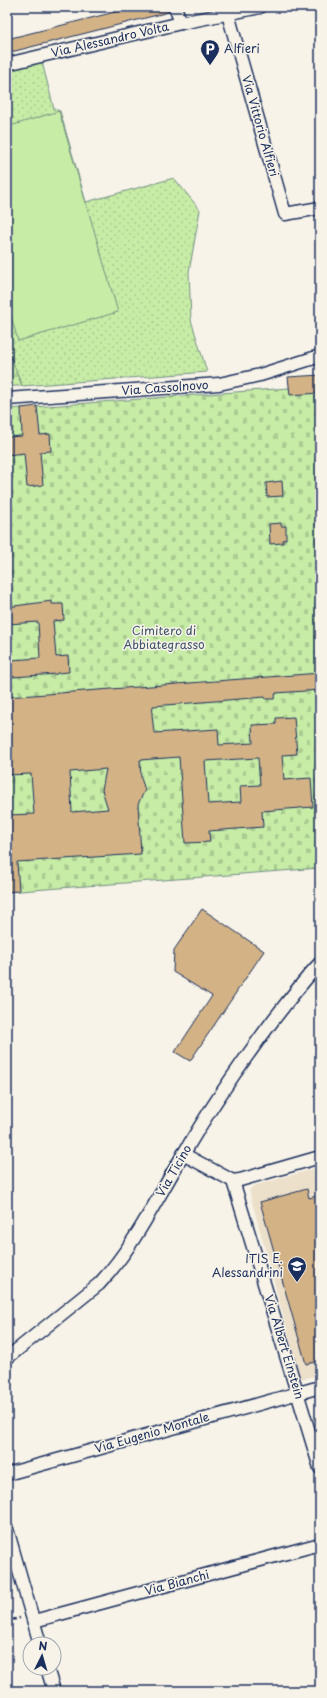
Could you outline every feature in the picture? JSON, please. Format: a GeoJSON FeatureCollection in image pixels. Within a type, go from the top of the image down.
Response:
{"type":"FeatureCollection","features":[{"type":"Feature","properties":{"kind":"street"},"geometry":{"type":"LineString","coordinates":[[175,7],[181,23]]}},
{"type":"Feature","properties":{"kind":"street","name":"Via Alessandro Volta"},"geometry":{"type":"LineString","coordinates":[[7,64],[181,23],[260,7]]}},
{"type":"Feature","properties":{"kind":"street","name":"Via Vittorio Alfieri"},"geometry":{"type":"LineString","coordinates":[[228,14],[285,214],[320,208]]}},
{"type":"Feature","properties":{"kind":"street","name":"Via Cassolnovo"},"geometry":{"type":"LineString","coordinates":[[7,399],[219,384],[260,376],[320,356]]}},
{"type":"Feature","properties":{"kind":"street","name":"Via Ticino"},"geometry":{"type":"LineString","coordinates":[[7,1358],[99,1284],[108,1274],[148,1216],[183,1154],[209,1113],[262,1036],[298,988],[320,963]]}},
{"type":"Feature","properties":{"kind":"street"},"geometry":{"type":"LineString","coordinates":[[183,1154],[233,1180],[240,1180],[320,1157]]}},
{"type":"Feature","properties":{"kind":"street","name":"Via Albert Einstein"},"geometry":{"type":"LineString","coordinates":[[233,1180],[320,1468]]}},
{"type":"Feature","properties":{"kind":"street","name":"Via Eugenio Montale"},"geometry":{"type":"LineString","coordinates":[[7,1474],[320,1387]]}},
{"type":"Feature","properties":{"kind":"street"},"geometry":{"type":"LineString","coordinates":[[7,1529],[38,1636]]}},
{"type":"Feature","properties":{"kind":"street","name":"Via Bianchi"},"geometry":{"type":"LineString","coordinates":[[34,1621],[320,1544]]}},
{"type":"Feature","properties":{"kind":"street"},"geometry":{"type":"LineString","coordinates":[[50,1676],[54,1691]]}},
{"type":"Feature","properties":{"kind":"shaded area","name":"ITIS E. Alessandrini"},"geometry":{"type":"Polygon","coordinates":[[[320,1167],[320,1374],[304,1379],[300,1377],[249,1191],[253,1186],[320,1167]]]}},
{"type":"Feature","properties":{"kind":"green space"},"geometry":{"type":"Polygon","coordinates":[[[42,62],[54,109],[60,111],[86,202],[174,178],[200,210],[189,272],[191,320],[207,372],[22,386],[10,355],[7,356],[7,70],[42,62]]]}},
{"type":"Feature","properties":{"kind":"green space"},"geometry":{"type":"Polygon","coordinates":[[[59,111],[118,312],[18,341],[7,302],[7,127],[59,111]]]}},
{"type":"Feature","properties":{"kind":"green space"},"geometry":{"type":"Polygon","coordinates":[[[10,355],[22,386],[7,386],[7,356],[10,355]]]}},
{"type":"Feature","properties":{"kind":"green space","name":"Cimitero di Abbiategrasso"},"geometry":{"type":"Polygon","coordinates":[[[320,376],[320,868],[7,892],[7,409],[289,388],[320,376]]]}},
{"type":"Feature","properties":{"kind":"building"},"geometry":{"type":"Polygon","coordinates":[[[135,7],[168,7],[169,12],[7,53],[7,39],[135,7]]]}},
{"type":"Feature","properties":{"kind":"building"},"geometry":{"type":"Polygon","coordinates":[[[320,375],[320,393],[290,395],[288,377],[320,375]]]}},
{"type":"Feature","properties":{"kind":"building"},"geometry":{"type":"Polygon","coordinates":[[[37,406],[40,435],[50,434],[51,451],[40,452],[43,485],[27,487],[24,453],[7,455],[7,437],[22,436],[21,408],[37,406]]]}},
{"type":"Feature","properties":{"kind":"building"},"geometry":{"type":"Polygon","coordinates":[[[282,481],[283,496],[267,497],[266,483],[282,481]]]}},
{"type":"Feature","properties":{"kind":"building"},"geometry":{"type":"Polygon","coordinates":[[[281,523],[281,526],[286,526],[286,539],[283,540],[283,543],[270,544],[269,524],[281,523]]]}},
{"type":"Feature","properties":{"kind":"building"},"geometry":{"type":"Polygon","coordinates":[[[52,601],[52,604],[63,604],[64,620],[53,621],[56,657],[68,656],[69,672],[12,677],[11,660],[40,658],[38,622],[8,624],[7,607],[52,601]]]}},
{"type":"Feature","properties":{"kind":"building"},"geometry":{"type":"Polygon","coordinates":[[[320,673],[320,690],[276,693],[274,699],[266,699],[265,697],[153,706],[152,714],[154,733],[218,729],[219,745],[253,743],[252,725],[276,724],[276,718],[294,717],[297,754],[282,755],[284,780],[311,778],[313,807],[262,811],[263,827],[209,831],[210,842],[185,843],[179,757],[140,760],[141,778],[145,790],[138,804],[141,854],[17,862],[19,891],[7,892],[7,815],[34,814],[31,774],[7,775],[7,697],[320,673]],[[258,758],[205,761],[208,804],[241,802],[240,786],[260,785],[258,758]],[[106,769],[70,772],[72,812],[108,809],[102,790],[106,769]]]}},
{"type":"Feature","properties":{"kind":"building"},"geometry":{"type":"Polygon","coordinates":[[[202,909],[264,951],[190,1061],[175,1052],[212,996],[173,972],[174,950],[202,909]]]}},
{"type":"Feature","properties":{"kind":"building","name":"ITIS E. Alessandrini"},"geometry":{"type":"Polygon","coordinates":[[[307,1189],[309,1198],[320,1195],[320,1215],[317,1216],[320,1228],[320,1361],[306,1364],[260,1202],[307,1189]]]}},
{"type":"Feature","properties":{"kind":"place","name":"Alfieri"},"geometry":{"type":"Point","coordinates":[210,66]}},
{"type":"Feature","properties":{"kind":"place","name":"ITIS E. Alessandrini"},"geometry":{"type":"Point","coordinates":[297,1283]}}]}
